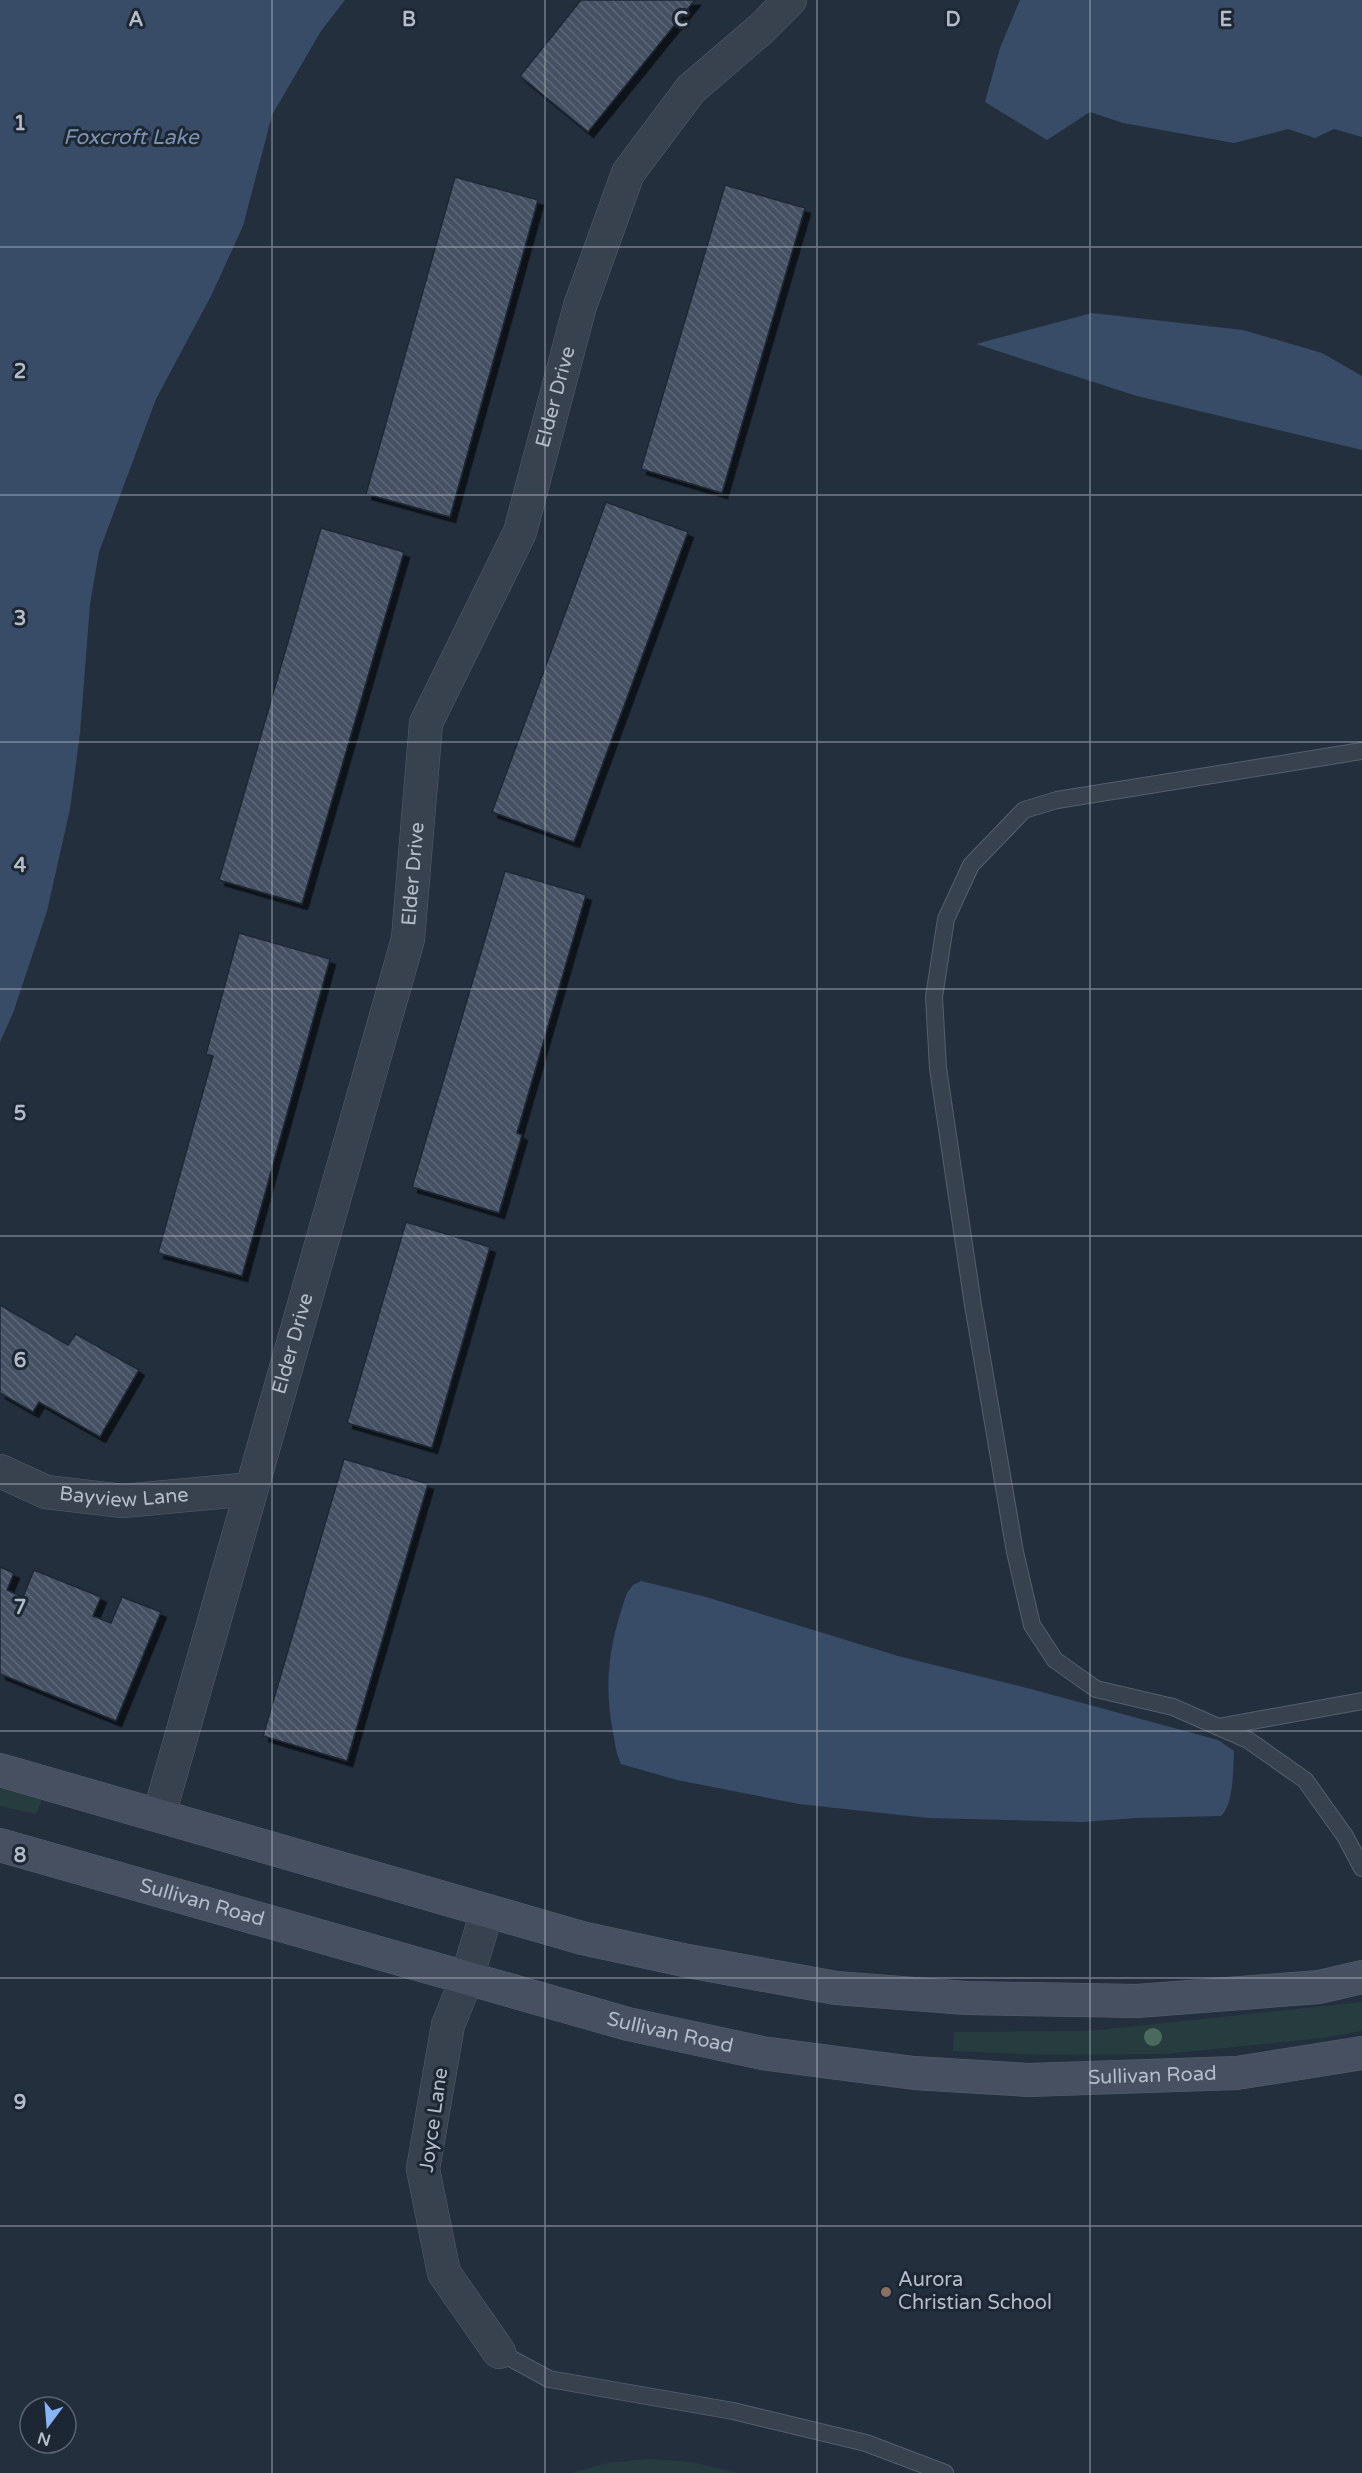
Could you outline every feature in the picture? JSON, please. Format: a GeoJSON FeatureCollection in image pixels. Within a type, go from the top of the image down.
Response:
{"type":"FeatureCollection","features":[{"type":"Feature","properties":{"kind":"street","name":"Elder Drive"},"geometry":{"type":"LineString","coordinates":[[159,1815],[408,939],[426,723],[520,532],[580,306],[627,173],[692,89],[761,29],[790,0]]}},
{"type":"Feature","properties":{"kind":"street","name":"Bayview Lane"},"geometry":{"type":"LineString","coordinates":[[0,1471],[46,1492],[123,1501],[251,1489]]}},
{"type":"Feature","properties":{"kind":"street"},"geometry":{"type":"LineString","coordinates":[[0,1770],[582,1938],[688,1961],[836,1988],[954,1997],[1137,2001],[1319,1987],[1362,1977]]}},
{"type":"Feature","properties":{"kind":"street","name":"Sullivan Road"},"geometry":{"type":"LineString","coordinates":[[0,1845],[628,2024],[762,2053],[914,2073],[1029,2080],[1237,2073],[1362,2053]]}},
{"type":"Feature","properties":{"kind":"street","name":"Joyce Lane"},"geometry":{"type":"LineString","coordinates":[[488,1911],[448,2025],[423,2169],[444,2273],[500,2352]]}},
{"type":"Feature","properties":{"kind":"lane"},"geometry":{"type":"LineString","coordinates":[[1362,752],[1056,800],[1024,810],[971,865],[946,919],[934,997],[938,1068],[973,1305],[1015,1552],[1032,1625],[1055,1660],[1096,1689],[1173,1707],[1248,1740],[1305,1780],[1345,1836],[1362,1868]]}},
{"type":"Feature","properties":{"kind":"lane"},"geometry":{"type":"LineString","coordinates":[[1218,1727],[1362,1701]]}},
{"type":"Feature","properties":{"kind":"lane"},"geometry":{"type":"LineString","coordinates":[[500,2352],[549,2379],[732,2411],[866,2443],[945,2473]]}},
{"type":"Feature","properties":{"kind":"green space"},"geometry":{"type":"Polygon","coordinates":[[[0,1788],[42,1800],[36,1814],[0,1806],[0,1788]]]}},
{"type":"Feature","properties":{"kind":"green space"},"geometry":{"type":"Polygon","coordinates":[[[1362,2002],[1362,2031],[1323,2038],[1165,2054],[1044,2055],[953,2051],[954,2032],[1089,2031],[1362,2002]]]}},
{"type":"Feature","properties":{"kind":"green space"},"geometry":{"type":"Polygon","coordinates":[[[649,2459],[692,2462],[738,2473],[572,2473],[607,2463],[649,2459]]]}},
{"type":"Feature","properties":{"kind":"water","name":"Foxcroft Lake"},"geometry":{"type":"Polygon","coordinates":[[[0,0],[345,0],[321,31],[272,115],[243,226],[211,296],[156,399],[99,552],[90,604],[80,733],[70,809],[47,911],[13,1013],[0,1042],[0,0]]]}},
{"type":"Feature","properties":{"kind":"water"},"geometry":{"type":"Polygon","coordinates":[[[1020,0],[1362,0],[1362,137],[1334,129],[1315,138],[1288,129],[1234,143],[1123,123],[1090,112],[1047,140],[985,102],[1000,48],[1020,0]]]}},
{"type":"Feature","properties":{"kind":"water"},"geometry":{"type":"Polygon","coordinates":[[[1092,313],[1243,330],[1322,353],[1362,376],[1362,450],[1137,396],[976,344],[1092,313]]]}},
{"type":"Feature","properties":{"kind":"water"},"geometry":{"type":"Polygon","coordinates":[[[641,1581],[706,1597],[898,1656],[1031,1689],[1218,1740],[1234,1751],[1232,1786],[1228,1804],[1221,1816],[1082,1822],[928,1818],[799,1804],[677,1780],[621,1764],[610,1713],[610,1661],[616,1628],[627,1593],[633,1585],[641,1581]]]}},
{"type":"Feature","properties":{"kind":"building"},"geometry":{"type":"Polygon","coordinates":[[[581,0],[695,0],[588,132],[520,76],[581,0]]]}},
{"type":"Feature","properties":{"kind":"building"},"geometry":{"type":"Polygon","coordinates":[[[455,177],[538,200],[450,517],[366,494],[455,177]]]}},
{"type":"Feature","properties":{"kind":"building"},"geometry":{"type":"Polygon","coordinates":[[[725,185],[805,208],[722,493],[641,469],[725,185]]]}},
{"type":"Feature","properties":{"kind":"building"},"geometry":{"type":"Polygon","coordinates":[[[606,502],[688,532],[574,842],[492,812],[606,502]]]}},
{"type":"Feature","properties":{"kind":"building"},"geometry":{"type":"Polygon","coordinates":[[[321,528],[404,552],[302,904],[219,880],[321,528]]]}},
{"type":"Feature","properties":{"kind":"building"},"geometry":{"type":"Polygon","coordinates":[[[505,871],[586,895],[517,1133],[522,1135],[499,1213],[412,1187],[505,871]]]}},
{"type":"Feature","properties":{"kind":"building"},"geometry":{"type":"Polygon","coordinates":[[[239,933],[330,959],[242,1276],[158,1253],[213,1056],[206,1054],[239,933]]]}},
{"type":"Feature","properties":{"kind":"building"},"geometry":{"type":"Polygon","coordinates":[[[406,1222],[490,1247],[432,1448],[347,1423],[406,1222]]]}},
{"type":"Feature","properties":{"kind":"building"},"geometry":{"type":"Polygon","coordinates":[[[0,1305],[68,1345],[76,1334],[139,1370],[100,1437],[39,1402],[33,1412],[0,1393],[0,1305]]]}},
{"type":"Feature","properties":{"kind":"building"},"geometry":{"type":"Polygon","coordinates":[[[344,1459],[428,1484],[347,1761],[263,1736],[344,1459]]]}},
{"type":"Feature","properties":{"kind":"building"},"geometry":{"type":"Polygon","coordinates":[[[0,1567],[14,1573],[7,1590],[23,1597],[34,1570],[101,1597],[93,1616],[111,1623],[122,1597],[161,1612],[116,1721],[0,1674],[0,1567]]]}},
{"type":"Feature","properties":{"kind":"place","name":"Aurora Christian School"},"geometry":{"type":"Point","coordinates":[886,2292]}}]}
